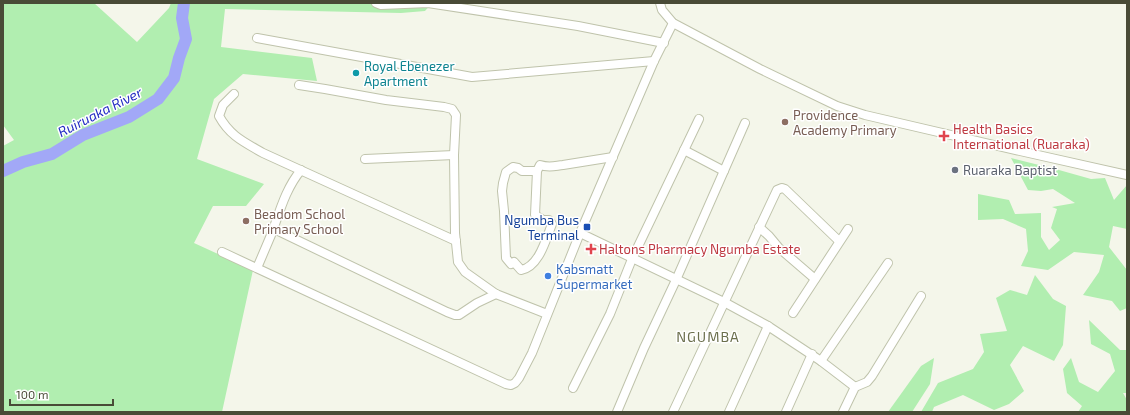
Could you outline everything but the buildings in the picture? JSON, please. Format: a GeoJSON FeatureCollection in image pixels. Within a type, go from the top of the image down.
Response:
{"type":"FeatureCollection","features":[{"type":"Feature","properties":{"kind":"street"},"geometry":{"type":"LineString","coordinates":[[376,3],[381,5],[428,3],[578,26],[664,43]]}},
{"type":"Feature","properties":{"kind":"street"},"geometry":{"type":"LineString","coordinates":[[660,3],[662,10],[673,23],[760,69],[837,106],[1020,151],[1127,175]]}},
{"type":"Feature","properties":{"kind":"street"},"geometry":{"type":"LineString","coordinates":[[222,252],[506,384],[511,385],[515,383],[532,353],[580,233],[654,61],[673,23]]}},
{"type":"Feature","properties":{"kind":"street"},"geometry":{"type":"LineString","coordinates":[[257,38],[472,77],[654,61]]}},
{"type":"Feature","properties":{"kind":"street"},"geometry":{"type":"LineString","coordinates":[[299,86],[386,100],[444,106],[452,109],[456,115],[454,156],[457,259],[462,268],[496,294],[547,314]]}},
{"type":"Feature","properties":{"kind":"street"},"geometry":{"type":"LineString","coordinates":[[234,94],[223,105],[219,116],[232,134],[263,153],[456,241]]}},
{"type":"Feature","properties":{"kind":"street"},"geometry":{"type":"LineString","coordinates":[[573,388],[607,320],[632,259],[699,119]]}},
{"type":"Feature","properties":{"kind":"street"},"geometry":{"type":"LineString","coordinates":[[617,412],[644,348],[676,280],[745,123]]}},
{"type":"Feature","properties":{"kind":"street"},"geometry":{"type":"LineString","coordinates":[[684,150],[724,171]]}},
{"type":"Feature","properties":{"kind":"street"},"geometry":{"type":"LineString","coordinates":[[365,158],[454,156]]}},
{"type":"Feature","properties":{"kind":"street"},"geometry":{"type":"LineString","coordinates":[[537,171],[522,171],[513,167],[506,172],[503,183],[502,191],[506,258],[511,264],[514,262],[521,270],[532,265],[537,259],[552,224],[549,220],[543,220],[536,214],[537,171],[540,165],[546,167],[557,166],[613,157]]}},
{"type":"Feature","properties":{"kind":"street"},"geometry":{"type":"LineString","coordinates":[[257,268],[274,228],[284,196],[301,170]]}},
{"type":"Feature","properties":{"kind":"street"},"geometry":{"type":"LineString","coordinates":[[673,412],[777,190],[782,188],[785,189],[840,241]]}},
{"type":"Feature","properties":{"kind":"street"},"geometry":{"type":"LineString","coordinates":[[759,227],[769,236],[778,248],[815,279]]}},
{"type":"Feature","properties":{"kind":"street"},"geometry":{"type":"LineString","coordinates":[[274,228],[455,315],[459,315],[477,303],[496,294]]}},
{"type":"Feature","properties":{"kind":"street"},"geometry":{"type":"LineString","coordinates":[[793,313],[848,229]]}},
{"type":"Feature","properties":{"kind":"street"},"geometry":{"type":"LineString","coordinates":[[580,233],[724,302],[768,326],[822,361],[855,387]]}},
{"type":"Feature","properties":{"kind":"street"},"geometry":{"type":"LineString","coordinates":[[822,361],[888,263]]}},
{"type":"Feature","properties":{"kind":"street"},"geometry":{"type":"LineString","coordinates":[[843,412],[855,387],[867,382],[872,376],[921,296]]}},
{"type":"Feature","properties":{"kind":"street"},"geometry":{"type":"LineString","coordinates":[[729,412],[768,326]]}},
{"type":"Feature","properties":{"kind":"street"},"geometry":{"type":"LineString","coordinates":[[786,412],[812,354]]}},
{"type":"Feature","properties":{"kind":"green space"},"geometry":{"type":"Polygon","coordinates":[[[3,3],[94,3],[137,42],[169,8],[171,3],[432,3],[425,11],[401,13],[225,9],[221,47],[312,58],[317,81],[243,74],[214,99],[197,159],[264,184],[246,206],[213,206],[194,243],[253,270],[222,412],[3,412],[3,146],[14,140],[3,125],[3,3]]]}},
{"type":"Feature","properties":{"kind":"green space"},"geometry":{"type":"Polygon","coordinates":[[[1011,158],[1091,179],[1105,178],[1114,200],[1127,185],[1127,229],[1113,226],[1109,247],[1127,270],[1127,308],[1120,311],[1112,301],[1083,295],[1099,272],[1104,255],[1074,252],[1048,270],[1021,266],[1028,251],[1026,229],[1003,219],[978,220],[978,194],[1009,200],[1015,214],[1041,213],[1041,237],[1049,250],[1060,240],[1051,228],[1057,209],[1052,207],[1075,203],[1053,189],[1041,191],[1028,190],[1011,158]]]}},
{"type":"Feature","properties":{"kind":"green space"},"geometry":{"type":"Polygon","coordinates":[[[1035,275],[1053,299],[1066,306],[1063,345],[1054,361],[1023,346],[1010,365],[1024,391],[1009,404],[994,410],[963,395],[934,407],[932,412],[921,412],[938,383],[973,369],[984,352],[980,334],[1007,331],[996,298],[1010,290],[1027,295],[1035,275]]]}},
{"type":"Feature","properties":{"kind":"green space"},"geometry":{"type":"Polygon","coordinates":[[[1089,320],[1120,350],[1127,350],[1127,393],[1123,393],[1127,400],[1127,412],[1078,412],[1082,406],[1067,393],[1063,369],[1071,358],[1079,382],[1098,392],[1115,371],[1110,354],[1091,344],[1089,320]]]}},
{"type":"Feature","properties":{"kind":"green space"},"geometry":{"type":"Polygon","coordinates":[[[934,358],[930,384],[912,412],[888,412],[921,366],[934,358]]]}},
{"type":"Feature","properties":{"kind":"waterway","name":"Ruiruaka River"},"geometry":{"type":"LineString","coordinates":[[3,171],[23,162],[52,154],[83,135],[129,117],[158,99],[174,78],[186,39],[182,18],[184,3]]}},
{"type":"Feature","properties":{"kind":"place","name":"Royal Ebenezer Apartment"},"geometry":{"type":"Point","coordinates":[356,73]}},
{"type":"Feature","properties":{"kind":"place","name":"Providence Academy Primary"},"geometry":{"type":"Point","coordinates":[785,122]}},
{"type":"Feature","properties":{"kind":"place","name":"Health Basics International (Ruaraka)"},"geometry":{"type":"Point","coordinates":[944,136]}},
{"type":"Feature","properties":{"kind":"place","name":"Ruaraka Baptist"},"geometry":{"type":"Point","coordinates":[955,170]}},
{"type":"Feature","properties":{"kind":"place","name":"Beadom School Primary School"},"geometry":{"type":"Point","coordinates":[246,221]}},
{"type":"Feature","properties":{"kind":"place","name":"Ngumba Bus Terminal"},"geometry":{"type":"Point","coordinates":[587,227]}},
{"type":"Feature","properties":{"kind":"place","name":"Haltons Pharmacy Ngumba Estate"},"geometry":{"type":"Point","coordinates":[591,249]}},
{"type":"Feature","properties":{"kind":"place","name":"Kabsmatt Supermarket"},"geometry":{"type":"Point","coordinates":[548,276]}},
{"type":"Feature","properties":{"kind":"district","name":"NGUMBA"},"geometry":{"type":"Point","coordinates":[708,337]}}]}
